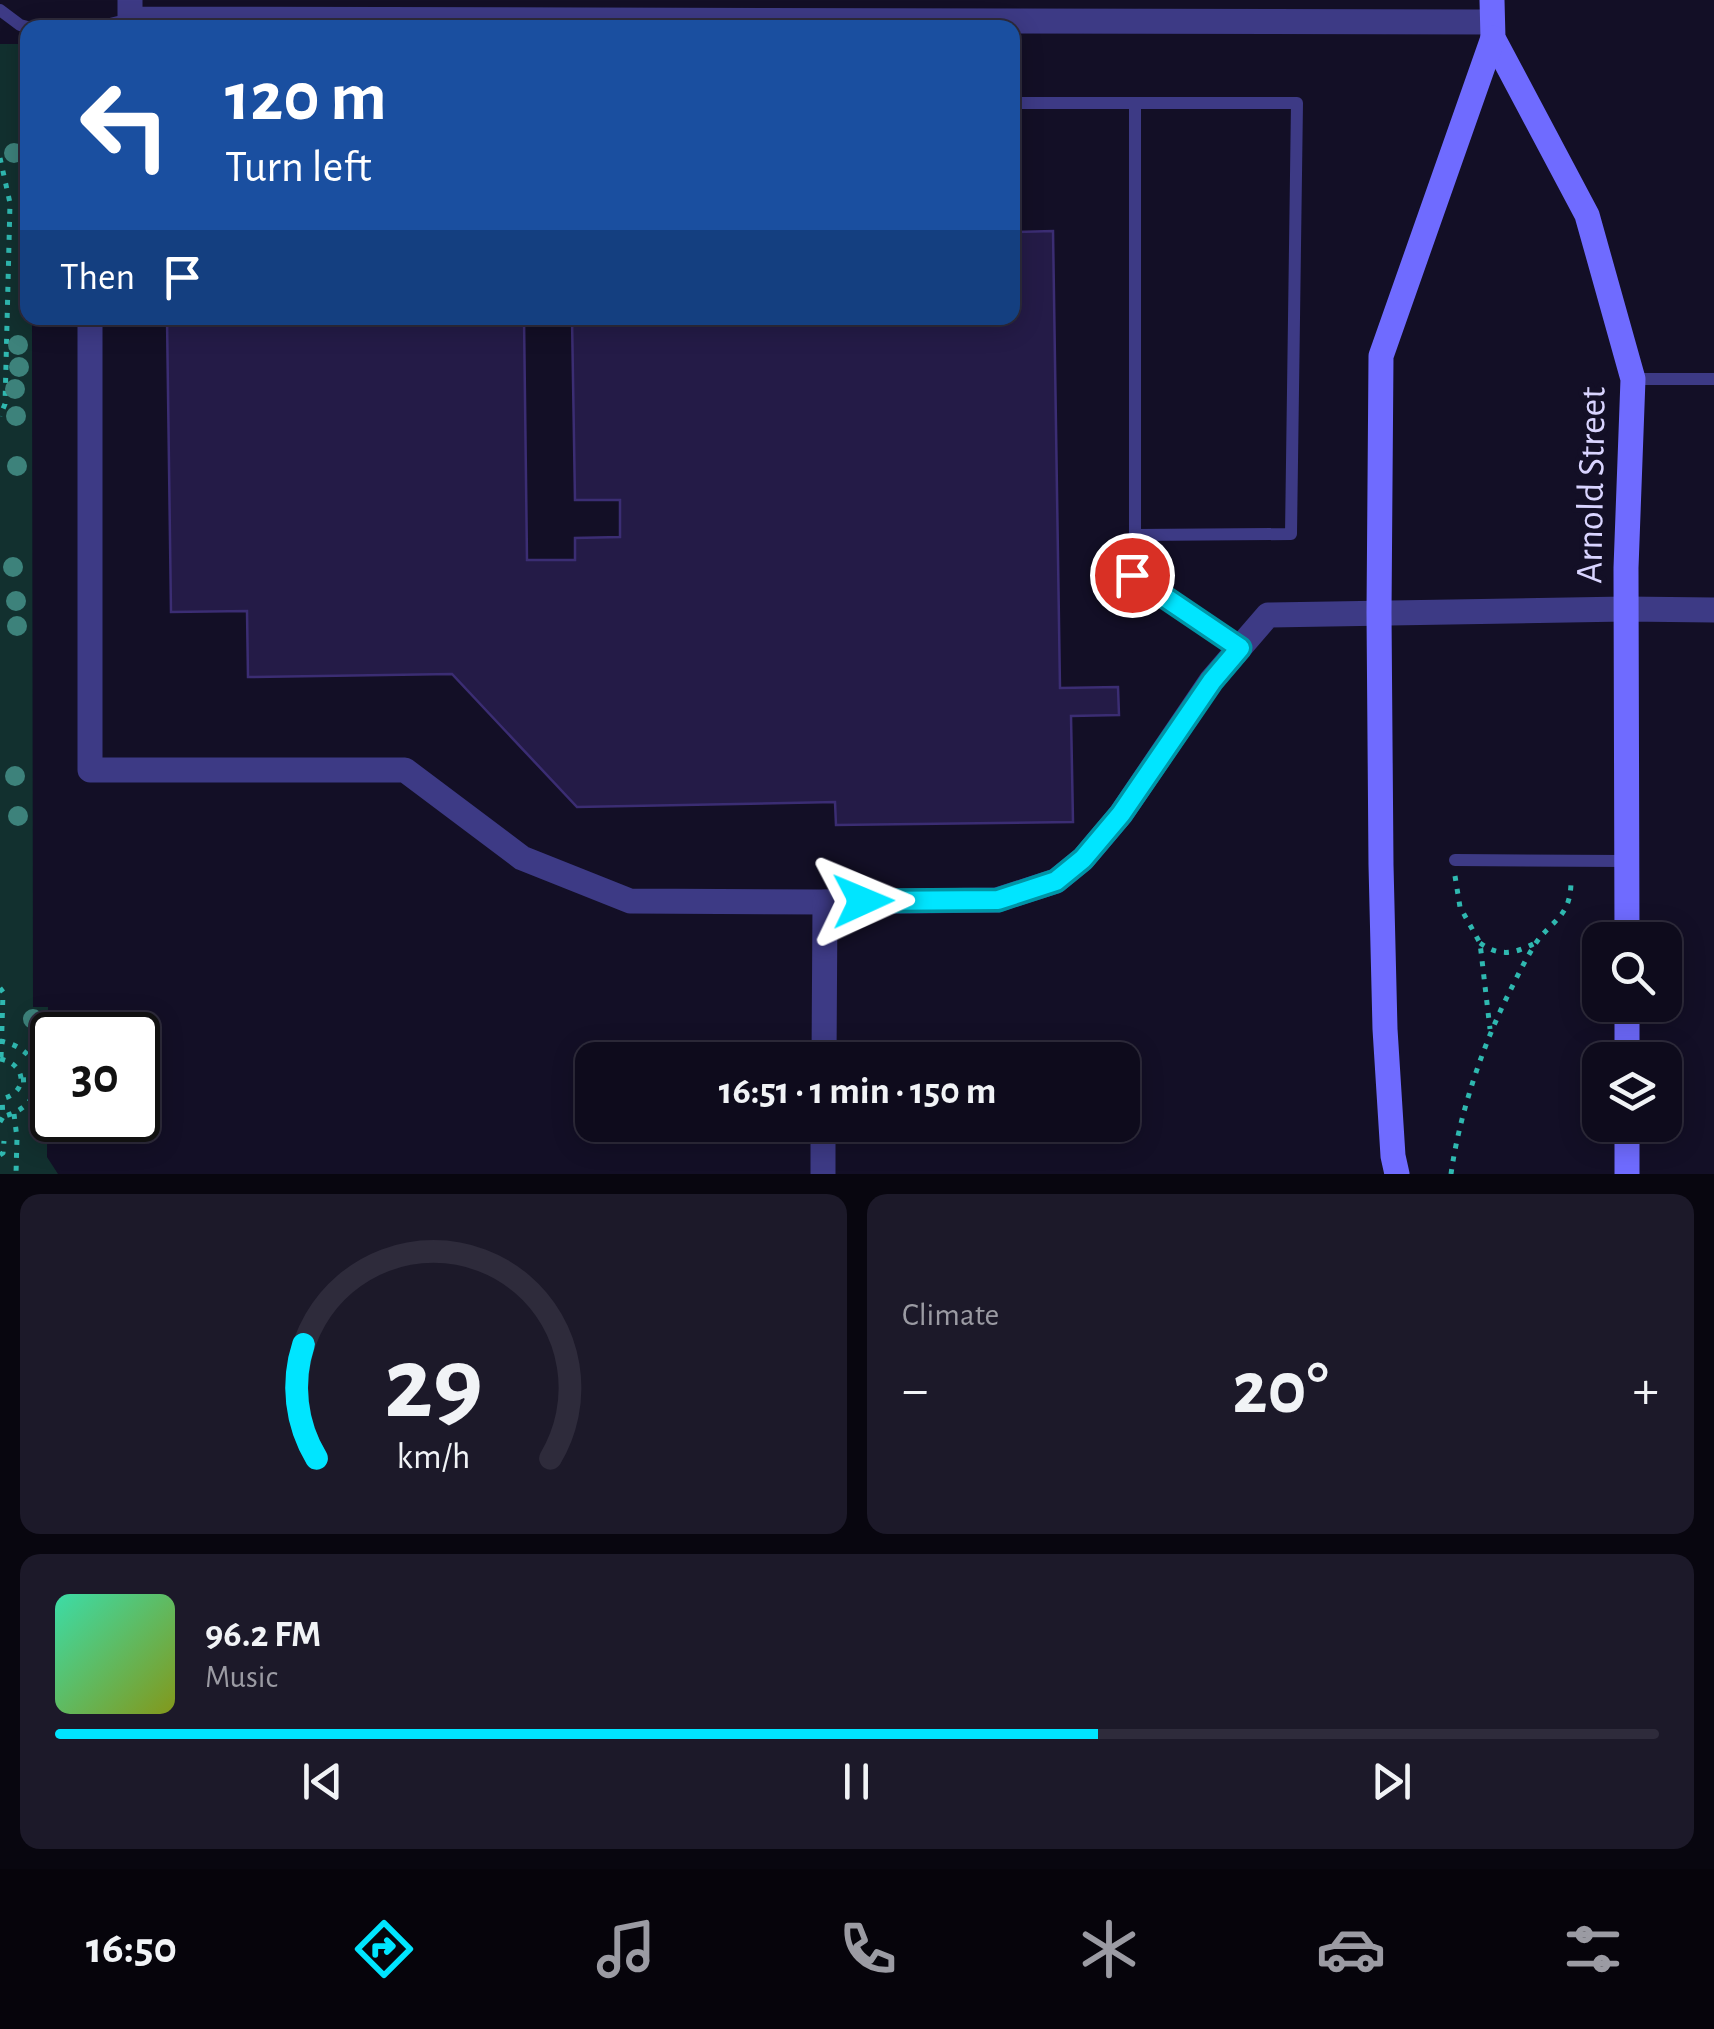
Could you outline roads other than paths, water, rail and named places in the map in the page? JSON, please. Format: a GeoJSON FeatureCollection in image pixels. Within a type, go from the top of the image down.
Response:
{"type":"FeatureCollection","features":[{"type":"Feature","properties":{"kind":"main road","name":"Arnold Street"},"geometry":{"type":"LineString","coordinates":[[1492,20],[1587,215],[1633,380],[1626,609],[1626,922]]}},
{"type":"Feature","properties":{"kind":"main road"},"geometry":{"type":"LineString","coordinates":[[1394,1168],[1384,975],[1379,613],[1381,356],[1492,20]]}},
{"type":"Feature","properties":{"kind":"main road"},"geometry":{"type":"LineString","coordinates":[[1627,1142],[1627,1174]]}},
{"type":"Feature","properties":{"kind":"street"},"geometry":{"type":"LineString","coordinates":[[128,16],[336,20]]}},
{"type":"Feature","properties":{"kind":"street"},"geometry":{"type":"LineString","coordinates":[[1020,22],[1492,20]]}},
{"type":"Feature","properties":{"kind":"street"},"geometry":{"type":"LineString","coordinates":[[90,325],[90,770],[405,770],[522,858],[630,901],[998,900],[1056,881],[1083,859],[1121,814],[1212,681],[1268,615],[1714,610]]}},
{"type":"Feature","properties":{"kind":"street"},"geometry":{"type":"LineString","coordinates":[[824,1042],[825,902]]}},
{"type":"Feature","properties":{"kind":"street"},"geometry":{"type":"LineString","coordinates":[[824,1142],[824,1174]]}},
{"type":"Feature","properties":{"kind":"lane"},"geometry":{"type":"LineString","coordinates":[[1020,103],[1296,104],[1292,534],[1135,535]]}},
{"type":"Feature","properties":{"kind":"lane"},"geometry":{"type":"LineString","coordinates":[[1135,104],[1132,575],[1240,648]]}},
{"type":"Feature","properties":{"kind":"lane"},"geometry":{"type":"LineString","coordinates":[[1633,380],[1714,379]]}},
{"type":"Feature","properties":{"kind":"lane"},"geometry":{"type":"LineString","coordinates":[[1455,860],[1626,861]]}}]}
